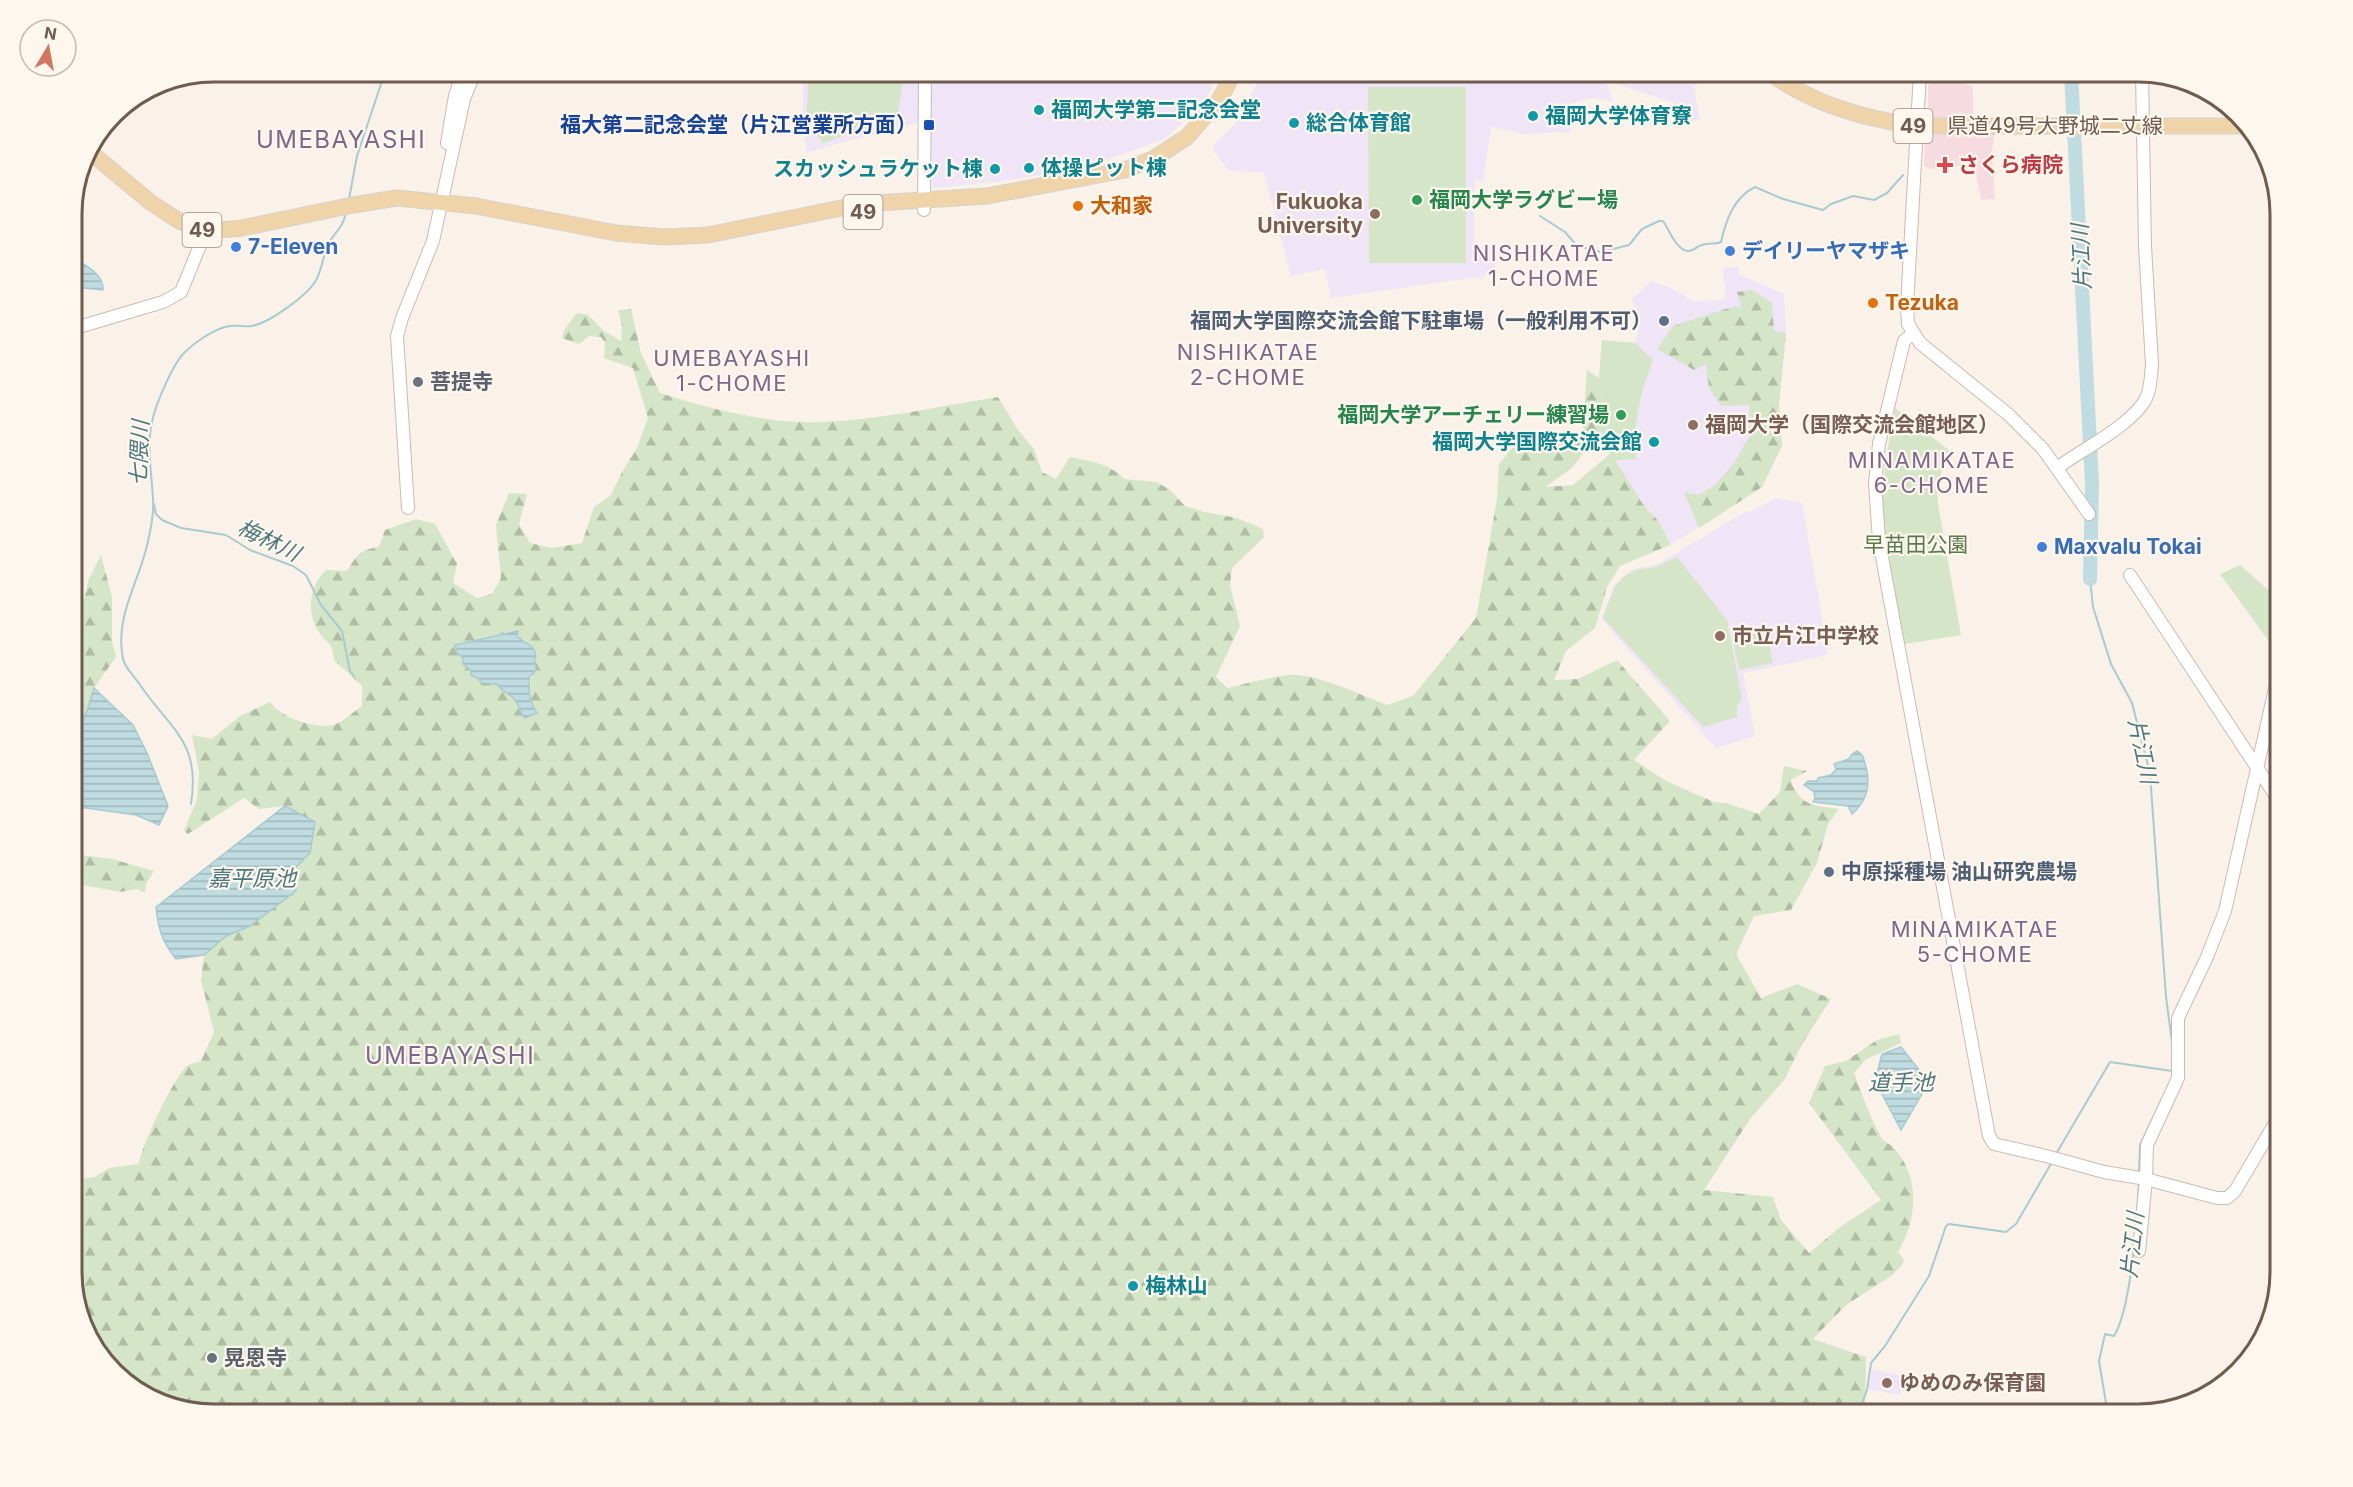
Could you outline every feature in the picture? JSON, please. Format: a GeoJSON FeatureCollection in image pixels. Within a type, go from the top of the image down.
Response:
{"type":"FeatureCollection","features":[{"type":"Feature","properties":{"kind":"main road","name":"49"},"geometry":{"type":"LineString","coordinates":[[96,157],[150,202],[178,221],[206,231],[242,228],[397,198],[441,203],[474,215],[615,242],[664,245],[708,243],[864,212],[987,196],[1125,170],[1171,149],[1200,124],[1220,99],[1229,82]]}},
{"type":"Feature","properties":{"kind":"main road","name":"49"},"geometry":{"type":"LineString","coordinates":[[924,205],[987,203],[1107,183],[1152,169],[1192,143],[1213,123],[1230,100],[1239,82]]}},
{"type":"Feature","properties":{"kind":"main road","name":"県道49号大野城二丈線"},"geometry":{"type":"LineString","coordinates":[[1787,82],[1836,107],[1883,121],[1917,126],[2236,126]]}},
{"type":"Feature","properties":{"kind":"street"},"geometry":{"type":"LineString","coordinates":[[441,203],[440,184],[445,149],[460,82]]}},
{"type":"Feature","properties":{"kind":"street"},"geometry":{"type":"LineString","coordinates":[[408,508],[397,336],[433,241],[464,99],[471,82]]}},
{"type":"Feature","properties":{"kind":"street"},"geometry":{"type":"LineString","coordinates":[[924,205],[925,82]]}},
{"type":"Feature","properties":{"kind":"street"},"geometry":{"type":"LineString","coordinates":[[1919,82],[1906,306],[1908,324],[1912,334],[1920,343],[2009,415],[2043,449],[2089,514]]}},
{"type":"Feature","properties":{"kind":"street"},"geometry":{"type":"LineString","coordinates":[[2057,468],[2133,416],[2146,399],[2151,386],[2142,82]]}},
{"type":"Feature","properties":{"kind":"street"},"geometry":{"type":"LineString","coordinates":[[83,326],[163,302],[181,292],[206,231]]}},
{"type":"Feature","properties":{"kind":"street"},"geometry":{"type":"LineString","coordinates":[[1912,334],[1904,341],[1879,444],[1875,483],[1879,541],[1987,1131],[1994,1144],[2217,1198],[2227,1198],[2235,1191],[2270,1132]]}},
{"type":"Feature","properties":{"kind":"street"},"geometry":{"type":"LineString","coordinates":[[2130,575],[2270,788]]}},
{"type":"Feature","properties":{"kind":"street"},"geometry":{"type":"LineString","coordinates":[[2139,1251],[2140,1178],[2147,1145],[2178,1078],[2178,1018],[2207,957],[2225,911],[2270,711]]}},
{"type":"Feature","properties":{"kind":"shaded area"},"geometry":{"type":"Polygon","coordinates":[[[803,82],[1215,82],[1203,103],[1166,138],[1089,167],[1003,181],[933,188],[930,119],[807,152],[803,124],[803,82]]]}},
{"type":"Feature","properties":{"kind":"shaded area","name":"Fukuoka University"},"geometry":{"type":"Polygon","coordinates":[[[1257,82],[1608,82],[1612,101],[1594,98],[1572,103],[1570,132],[1525,134],[1491,127],[1483,181],[1475,180],[1474,246],[1495,247],[1495,267],[1480,280],[1477,277],[1331,298],[1325,269],[1291,276],[1264,173],[1228,170],[1213,150],[1214,145],[1243,115],[1257,82]]]}},
{"type":"Feature","properties":{"kind":"shaded area","name":"Fukuoka University"},"geometry":{"type":"Polygon","coordinates":[[[1611,82],[1697,82],[1694,87],[1700,120],[1674,123],[1674,103],[1611,82]]]}},
{"type":"Feature","properties":{"kind":"shaded area","name":"さくら病院"},"geometry":{"type":"Polygon","coordinates":[[[1956,82],[1973,86],[1973,119],[1928,119],[1928,84],[1956,82]]]}},
{"type":"Feature","properties":{"kind":"shaded area","name":"さくら病院"},"geometry":{"type":"Polygon","coordinates":[[[1995,130],[1992,151],[1995,199],[1981,200],[1974,164],[1929,169],[1924,166],[1925,131],[1995,130]]]}},
{"type":"Feature","properties":{"kind":"shaded area","name":"福岡大学（国際交流会館地区）"},"geometry":{"type":"Polygon","coordinates":[[[1738,267],[1738,274],[1784,294],[1786,333],[1779,404],[1782,446],[1762,487],[1670,545],[1660,523],[1642,503],[1608,451],[1599,378],[1602,340],[1635,343],[1640,324],[1632,299],[1651,281],[1673,289],[1692,301],[1722,300],[1726,298],[1723,268],[1738,267]]]}},
{"type":"Feature","properties":{"kind":"shaded area","name":"市立片江中学校"},"geometry":{"type":"Polygon","coordinates":[[[1776,498],[1802,503],[1828,653],[1743,673],[1755,736],[1716,748],[1601,619],[1614,585],[1623,576],[1634,569],[1658,564],[1747,511],[1750,512],[1776,498]]]}},
{"type":"Feature","properties":{"kind":"shaded area","name":"ゆめのみ保育園"},"geometry":{"type":"Polygon","coordinates":[[[1872,1369],[1906,1377],[1900,1395],[1868,1389],[1872,1369]]]}},
{"type":"Feature","properties":{"kind":"green space"},"geometry":{"type":"Polygon","coordinates":[[[808,82],[902,82],[897,117],[823,143],[806,122],[808,82]]]}},
{"type":"Feature","properties":{"kind":"green space","name":"福岡大学ラグビー場"},"geometry":{"type":"Polygon","coordinates":[[[1368,87],[1466,87],[1466,263],[1369,263],[1368,87]]]}},
{"type":"Feature","properties":{"kind":"green space"},"geometry":{"type":"Polygon","coordinates":[[[1752,290],[1772,303],[1774,331],[1786,333],[1779,404],[1782,446],[1762,487],[1699,528],[1684,492],[1699,495],[1716,484],[1734,463],[1751,434],[1749,405],[1721,406],[1709,388],[1706,364],[1694,370],[1657,349],[1673,326],[1735,306],[1742,309],[1737,292],[1752,290]]]}},
{"type":"Feature","properties":{"kind":"green space"},"geometry":{"type":"Polygon","coordinates":[[[631,309],[641,353],[660,393],[699,405],[760,418],[801,422],[843,421],[998,397],[1018,430],[1034,449],[1042,472],[1056,479],[1070,457],[1092,462],[1112,469],[1124,479],[1156,482],[1169,489],[1185,506],[1237,518],[1263,529],[1264,537],[1232,568],[1230,585],[1240,626],[1216,677],[1227,688],[1280,676],[1299,675],[1325,681],[1387,705],[1413,696],[1476,618],[1497,499],[1499,464],[1514,446],[1546,444],[1583,429],[1587,370],[1599,378],[1608,451],[1591,443],[1572,468],[1545,487],[1573,485],[1611,453],[1642,503],[1660,523],[1670,545],[1620,566],[1607,587],[1595,628],[1566,651],[1554,680],[1578,679],[1617,660],[1670,721],[1634,760],[1666,781],[1714,802],[1726,803],[1759,814],[1780,792],[1784,766],[1807,771],[1791,780],[1794,789],[1803,800],[1815,805],[1839,809],[1828,824],[1817,863],[1791,910],[1754,916],[1736,954],[1761,998],[1797,984],[1831,999],[1802,1044],[1785,1079],[1750,1119],[1704,1190],[1773,1197],[1781,1220],[1809,1253],[1839,1228],[1881,1200],[1809,1103],[1825,1066],[1846,1061],[1877,1040],[1899,1034],[1901,1043],[1865,1060],[1854,1073],[1881,1137],[1894,1148],[1909,1172],[1913,1199],[1912,1213],[1898,1252],[1904,1260],[1891,1276],[1846,1305],[1813,1339],[1866,1357],[1865,1404],[215,1404],[180,1400],[149,1387],[128,1372],[115,1359],[96,1331],[85,1298],[83,1179],[95,1177],[109,1168],[139,1164],[152,1128],[174,1084],[187,1066],[201,1061],[214,1032],[201,980],[204,955],[226,936],[250,926],[294,869],[310,853],[285,806],[259,809],[244,798],[188,834],[184,831],[197,799],[199,772],[192,735],[212,739],[240,716],[270,702],[275,708],[292,718],[321,726],[338,723],[362,706],[362,686],[334,660],[331,646],[315,625],[311,600],[320,576],[326,570],[347,571],[359,554],[379,547],[385,530],[416,519],[435,524],[457,564],[453,583],[477,598],[492,594],[501,578],[496,525],[509,493],[527,494],[519,524],[530,543],[552,548],[582,543],[594,507],[611,495],[637,448],[648,418],[633,368],[604,358],[605,343],[601,337],[589,336],[579,344],[562,338],[564,330],[577,313],[588,315],[604,331],[621,341],[622,326],[618,310],[631,309]],[[517,636],[463,658],[463,664],[481,683],[497,684],[518,703],[519,710],[530,716],[535,714],[529,694],[534,661],[530,647],[517,636]]]}},
{"type":"Feature","properties":{"kind":"green space","name":"福岡大学アーチェリー練習場"},"geometry":{"type":"Polygon","coordinates":[[[1602,340],[1635,343],[1653,360],[1638,408],[1636,459],[1615,460],[1608,451],[1599,378],[1602,340]]]}},
{"type":"Feature","properties":{"kind":"green space","name":"早苗田公園"},"geometry":{"type":"Polygon","coordinates":[[[1895,408],[1950,451],[1937,485],[1938,504],[1961,635],[1905,644],[1890,568],[1883,511],[1885,471],[1895,408]]]}},
{"type":"Feature","properties":{"kind":"green space"},"geometry":{"type":"Polygon","coordinates":[[[101,555],[112,597],[112,641],[116,657],[94,688],[83,719],[83,602],[89,579],[101,555]]]}},
{"type":"Feature","properties":{"kind":"green space"},"geometry":{"type":"Polygon","coordinates":[[[1677,557],[1727,620],[1742,699],[1737,706],[1737,717],[1703,727],[1603,618],[1615,586],[1624,577],[1636,570],[1656,567],[1677,557]]]}},
{"type":"Feature","properties":{"kind":"green space"},"geometry":{"type":"Polygon","coordinates":[[[2240,565],[2270,591],[2270,643],[2220,574],[2240,565]]]}},
{"type":"Feature","properties":{"kind":"green space"},"geometry":{"type":"Polygon","coordinates":[[[1766,630],[1773,663],[1739,670],[1732,636],[1766,630]]]}},
{"type":"Feature","properties":{"kind":"green space"},"geometry":{"type":"Polygon","coordinates":[[[83,855],[112,859],[154,871],[146,884],[145,893],[138,889],[120,892],[83,885],[83,855]]]}},
{"type":"Feature","properties":{"kind":"water"},"geometry":{"type":"Polygon","coordinates":[[[83,264],[97,275],[103,290],[83,288],[83,264]]]}},
{"type":"Feature","properties":{"kind":"water"},"geometry":{"type":"Polygon","coordinates":[[[518,631],[517,636],[534,649],[536,657],[534,661],[536,669],[530,676],[529,691],[537,713],[525,718],[516,701],[497,684],[481,683],[479,679],[471,675],[471,671],[463,664],[463,658],[457,653],[455,645],[518,631]]]}},
{"type":"Feature","properties":{"kind":"water"},"geometry":{"type":"Polygon","coordinates":[[[94,688],[133,725],[168,806],[159,825],[136,815],[83,808],[83,719],[94,688]]]}},
{"type":"Feature","properties":{"kind":"water"},"geometry":{"type":"Polygon","coordinates":[[[1857,751],[1863,758],[1868,787],[1857,809],[1852,814],[1848,806],[1813,802],[1814,792],[1804,785],[1808,781],[1817,781],[1818,778],[1831,775],[1836,769],[1834,764],[1849,759],[1857,751]]]}},
{"type":"Feature","properties":{"kind":"water","name":"嘉平原池"},"geometry":{"type":"Polygon","coordinates":[[[285,806],[315,822],[310,853],[294,869],[296,891],[250,926],[226,936],[204,955],[176,959],[162,935],[156,907],[285,806]]]}},
{"type":"Feature","properties":{"kind":"water","name":"道手池"},"geometry":{"type":"Polygon","coordinates":[[[1901,1047],[1921,1072],[1925,1089],[1901,1130],[1875,1081],[1882,1054],[1901,1047]]]}},
{"type":"Feature","properties":{"kind":"waterway","name":"七隈川"},"geometry":{"type":"LineString","coordinates":[[349,199],[357,156],[382,82]]}},
{"type":"Feature","properties":{"kind":"waterway","name":"片江川"},"geometry":{"type":"LineString","coordinates":[[2072,82],[2092,484],[2090,579]]}},
{"type":"Feature","properties":{"kind":"waterway"},"geometry":{"type":"LineString","coordinates":[[1540,216],[1565,232],[1577,246],[1601,252],[1629,245],[1642,229],[1663,221],[1680,247],[1690,251],[1705,244],[1721,242],[1725,226],[1736,203],[1755,187],[1783,199],[1823,210],[1831,204],[1853,196],[1874,200],[1887,193],[1903,175]]}},
{"type":"Feature","properties":{"kind":"waterway","name":"七隈川"},"geometry":{"type":"LineString","coordinates":[[191,804],[192,766],[187,751],[181,738],[126,666],[121,643],[125,613],[144,556],[152,521],[149,446],[151,425],[162,391],[184,353],[209,334],[225,327],[252,326],[268,320],[304,294],[315,282],[328,244],[340,227],[346,213]]}},
{"type":"Feature","properties":{"kind":"waterway","name":"梅林川"},"geometry":{"type":"LineString","coordinates":[[154,504],[156,514],[162,520],[181,528],[226,535],[250,550],[293,566],[306,575],[321,605],[342,631],[350,671],[354,676]]}},
{"type":"Feature","properties":{"kind":"waterway","name":"片江川"},"geometry":{"type":"LineString","coordinates":[[2090,579],[2093,607],[2111,664],[2132,703],[2150,773],[2166,997],[2172,1042]]}},
{"type":"Feature","properties":{"kind":"waterway"},"geometry":{"type":"LineString","coordinates":[[2056,1154],[2110,1062],[2172,1071]]}},
{"type":"Feature","properties":{"kind":"waterway","name":"片江川"},"geometry":{"type":"LineString","coordinates":[[2139,1173],[2140,1145],[2162,1099]]}},
{"type":"Feature","properties":{"kind":"waterway"},"geometry":{"type":"LineString","coordinates":[[1862,1404],[1867,1390],[1871,1363],[1885,1346],[1929,1276],[1946,1226],[1949,1224],[2006,1232],[2016,1224],[2052,1162]]}},
{"type":"Feature","properties":{"kind":"waterway","name":"片江川"},"geometry":{"type":"LineString","coordinates":[[2106,1404],[2099,1361],[2105,1334],[2114,1336],[2125,1305],[2137,1217],[2139,1181]]}},
{"type":"Feature","properties":{"kind":"place","name":"福岡大学第二記念会堂"},"geometry":{"type":"Point","coordinates":[1039,110]}},
{"type":"Feature","properties":{"kind":"place","name":"福岡大学体育寮"},"geometry":{"type":"Point","coordinates":[1533,116]}},
{"type":"Feature","properties":{"kind":"place","name":"総合体育館"},"geometry":{"type":"Point","coordinates":[1294,123]}},
{"type":"Feature","properties":{"kind":"place","name":"福大第二記念会堂（片江営業所方面）"},"geometry":{"type":"Point","coordinates":[929,125]}},
{"type":"Feature","properties":{"kind":"place","name":"さくら病院"},"geometry":{"type":"Point","coordinates":[1945,165]}},
{"type":"Feature","properties":{"kind":"place","name":"体操ピット棟"},"geometry":{"type":"Point","coordinates":[1029,168]}},
{"type":"Feature","properties":{"kind":"place","name":"スカッシュラケット棟"},"geometry":{"type":"Point","coordinates":[995,169]}},
{"type":"Feature","properties":{"kind":"place","name":"福岡大学ラグビー場"},"geometry":{"type":"Point","coordinates":[1417,200]}},
{"type":"Feature","properties":{"kind":"place","name":"大和家"},"geometry":{"type":"Point","coordinates":[1078,206]}},
{"type":"Feature","properties":{"kind":"place","name":"Fukuoka University"},"geometry":{"type":"Point","coordinates":[1375,214]}},
{"type":"Feature","properties":{"kind":"place","name":"7-Eleven"},"geometry":{"type":"Point","coordinates":[236,247]}},
{"type":"Feature","properties":{"kind":"place","name":"デイリーヤマザキ"},"geometry":{"type":"Point","coordinates":[1730,251]}},
{"type":"Feature","properties":{"kind":"place","name":"Tezuka"},"geometry":{"type":"Point","coordinates":[1873,303]}},
{"type":"Feature","properties":{"kind":"place","name":"福岡大学国際交流会館下駐車場（一般利用不可）"},"geometry":{"type":"Point","coordinates":[1664,321]}},
{"type":"Feature","properties":{"kind":"place","name":"菩提寺"},"geometry":{"type":"Point","coordinates":[418,382]}},
{"type":"Feature","properties":{"kind":"place","name":"福岡大学アーチェリー練習場"},"geometry":{"type":"Point","coordinates":[1621,415]}},
{"type":"Feature","properties":{"kind":"place","name":"福岡大学（国際交流会館地区）"},"geometry":{"type":"Point","coordinates":[1693,425]}},
{"type":"Feature","properties":{"kind":"place","name":"福岡大学国際交流会館"},"geometry":{"type":"Point","coordinates":[1654,442]}},
{"type":"Feature","properties":{"kind":"place","name":"Maxvalu Tokai"},"geometry":{"type":"Point","coordinates":[2042,547]}},
{"type":"Feature","properties":{"kind":"place","name":"市立片江中学校"},"geometry":{"type":"Point","coordinates":[1720,636]}},
{"type":"Feature","properties":{"kind":"place","name":"中原採種場 油山研究農場"},"geometry":{"type":"Point","coordinates":[1829,872]}},
{"type":"Feature","properties":{"kind":"place","name":"梅林山"},"geometry":{"type":"Point","coordinates":[1133,1286]}},
{"type":"Feature","properties":{"kind":"place","name":"晃恩寺"},"geometry":{"type":"Point","coordinates":[212,1358]}},
{"type":"Feature","properties":{"kind":"place","name":"ゆめのみ保育園"},"geometry":{"type":"Point","coordinates":[1887,1383]}},
{"type":"Feature","properties":{"kind":"district","name":"UMEBAYASHI"},"geometry":{"type":"Point","coordinates":[341,140]}},
{"type":"Feature","properties":{"kind":"district","name":"NISHIKATAE 1-CHOME"},"geometry":{"type":"Point","coordinates":[1544,266]}},
{"type":"Feature","properties":{"kind":"district","name":"NISHIKATAE 2-CHOME"},"geometry":{"type":"Point","coordinates":[1248,364]}},
{"type":"Feature","properties":{"kind":"district","name":"UMEBAYASHI 1-CHOME"},"geometry":{"type":"Point","coordinates":[732,370]}},
{"type":"Feature","properties":{"kind":"district","name":"MINAMIKATAE 6-CHOME"},"geometry":{"type":"Point","coordinates":[1932,473]}},
{"type":"Feature","properties":{"kind":"district","name":"MINAMIKATAE 5-CHOME"},"geometry":{"type":"Point","coordinates":[1975,942]}},
{"type":"Feature","properties":{"kind":"district","name":"UMEBAYASHI"},"geometry":{"type":"Point","coordinates":[450,1056]}}]}
